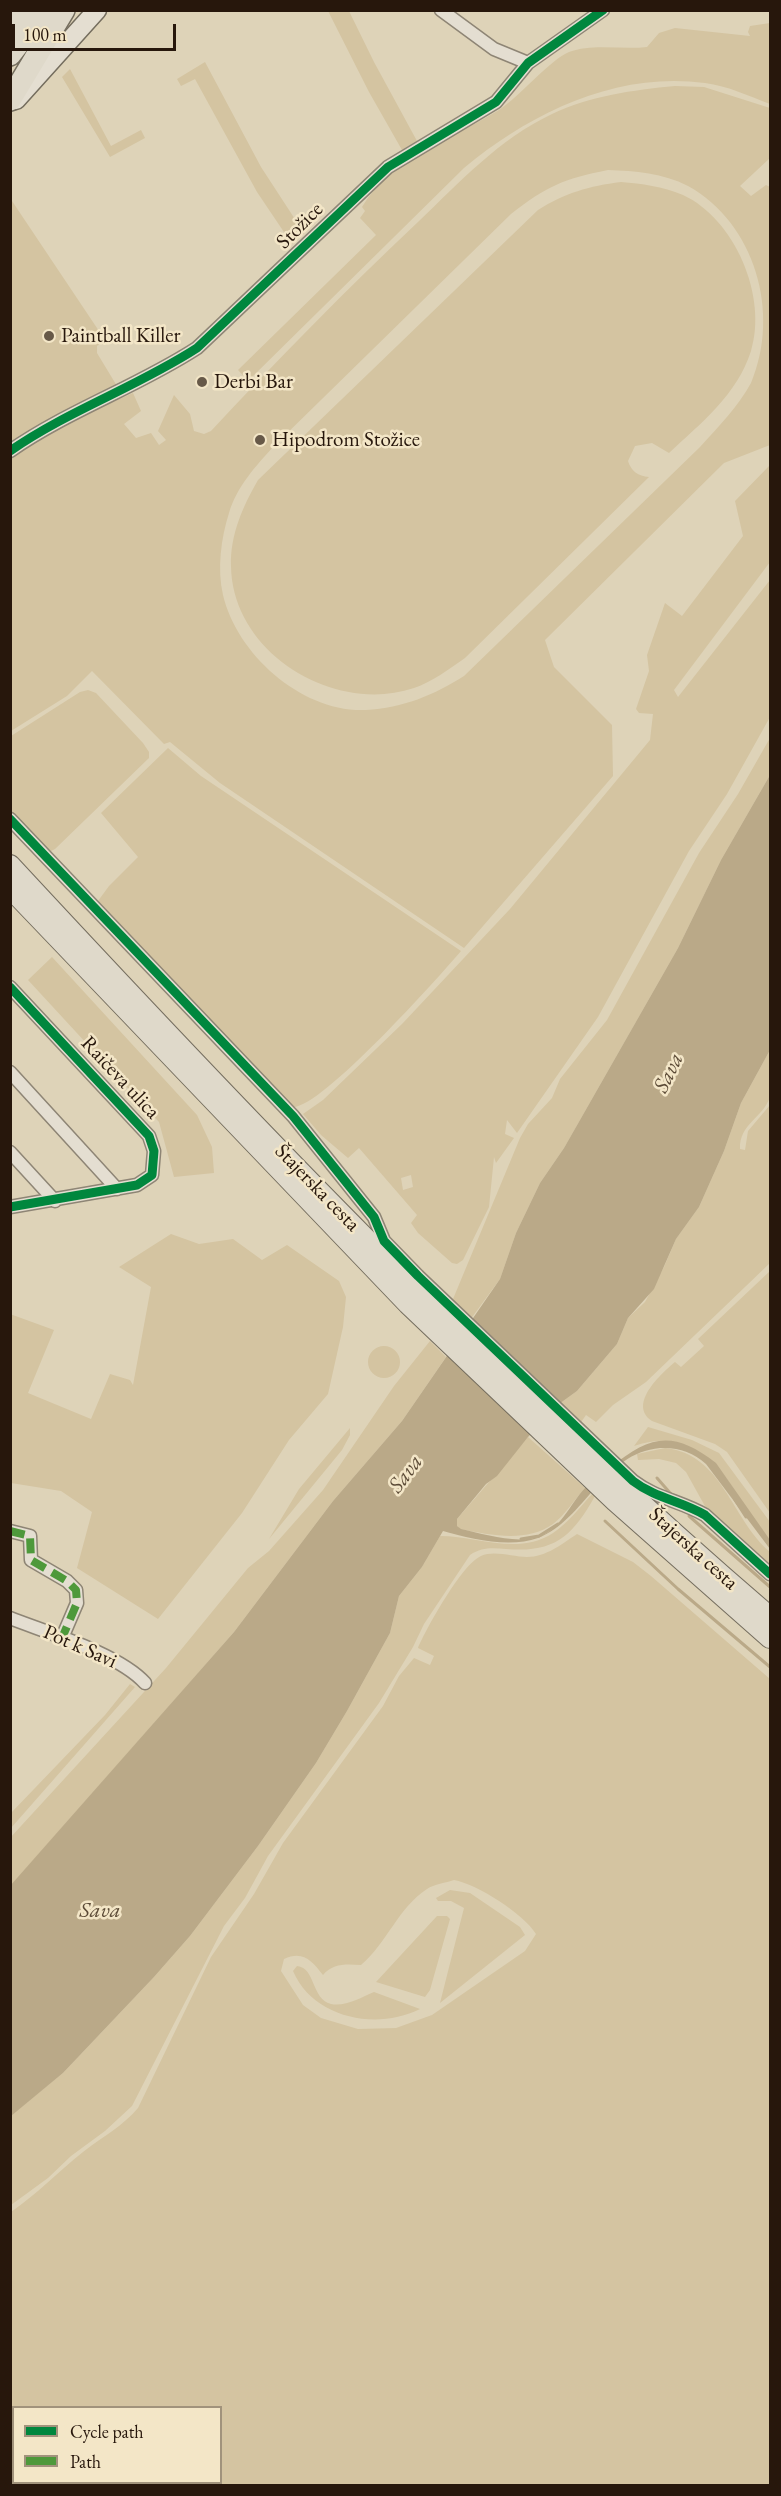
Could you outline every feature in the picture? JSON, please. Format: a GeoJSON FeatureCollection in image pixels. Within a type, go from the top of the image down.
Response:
{"type":"FeatureCollection","features":[{"type":"Feature","properties":{"kind":"highway"},"geometry":{"type":"LineString","coordinates":[[10,29],[25,10]]}},
{"type":"Feature","properties":{"kind":"highway"},"geometry":{"type":"LineString","coordinates":[[10,55],[45,10]]}},
{"type":"Feature","properties":{"kind":"highway"},"geometry":{"type":"LineString","coordinates":[[10,100],[64,10]]}},
{"type":"Feature","properties":{"kind":"main road"},"geometry":{"type":"LineString","coordinates":[[10,106],[97,10]]}},
{"type":"Feature","properties":{"kind":"main road","name":"Štajerska cesta"},"geometry":{"type":"LineString","coordinates":[[10,865],[382,1258],[493,1387],[625,1491],[771,1617]]}},
{"type":"Feature","properties":{"kind":"main road","name":"Štajerska cesta"},"geometry":{"type":"LineString","coordinates":[[10,888],[382,1258]]}},
{"type":"Feature","properties":{"kind":"main road","name":"Štajerska cesta"},"geometry":{"type":"LineString","coordinates":[[625,1491],[771,1638]]}},
{"type":"Feature","properties":{"kind":"street"},"geometry":{"type":"LineString","coordinates":[[441,10],[494,49],[528,63]]}},
{"type":"Feature","properties":{"kind":"street","name":"Stožice"},"geometry":{"type":"LineString","coordinates":[[10,451],[92,403],[170,366],[197,348],[264,287],[388,167],[496,102],[528,63],[557,40],[603,10]]}},
{"type":"Feature","properties":{"kind":"street"},"geometry":{"type":"LineString","coordinates":[[10,819],[299,1122],[374,1217],[384,1241],[382,1258],[625,1491],[654,1495],[693,1508],[705,1515],[771,1574]]}},
{"type":"Feature","properties":{"kind":"street","name":"Raičeva ulica"},"geometry":{"type":"LineString","coordinates":[[10,987],[149,1136],[154,1151],[152,1174],[137,1185],[10,1208]]}},
{"type":"Feature","properties":{"kind":"street"},"geometry":{"type":"LineString","coordinates":[[10,1072],[117,1189]]}},
{"type":"Feature","properties":{"kind":"street"},"geometry":{"type":"LineString","coordinates":[[10,1152],[55,1201]]}},
{"type":"Feature","properties":{"kind":"street"},"geometry":{"type":"LineString","coordinates":[[10,1532],[30,1536],[31,1560],[67,1581],[76,1590],[77,1603],[62,1638]]}},
{"type":"Feature","properties":{"kind":"street","name":"Pot k Savi"},"geometry":{"type":"LineString","coordinates":[[10,1618],[62,1638],[136,1672],[145,1683]]}},
{"type":"Feature","properties":{"kind":"shaded area"},"geometry":{"type":"Polygon","coordinates":[[[328,11],[349,11],[417,141],[402,150],[369,92],[328,11]]]}},
{"type":"Feature","properties":{"kind":"shaded area"},"geometry":{"type":"Polygon","coordinates":[[[770,23],[770,104],[714,84],[672,81],[639,83],[607,90],[576,100],[546,114],[517,130],[464,168],[248,381],[238,370],[376,235],[360,218],[365,211],[362,207],[389,175],[424,151],[499,110],[562,56],[578,49],[647,47],[659,33],[675,28],[750,36],[748,32],[750,26],[770,23]]]}},
{"type":"Feature","properties":{"kind":"shaded area"},"geometry":{"type":"Polygon","coordinates":[[[205,62],[261,167],[304,233],[292,244],[257,192],[195,79],[181,86],[177,79],[205,62]]]}},
{"type":"Feature","properties":{"kind":"shaded area"},"geometry":{"type":"Polygon","coordinates":[[[70,69],[111,146],[141,130],[145,138],[110,157],[62,77],[70,69]]]}},
{"type":"Feature","properties":{"kind":"shaded area"},"geometry":{"type":"Polygon","coordinates":[[[675,86],[704,87],[770,108],[770,158],[740,186],[751,196],[766,185],[770,187],[770,445],[724,463],[545,640],[554,667],[612,725],[613,776],[464,948],[220,783],[170,742],[164,744],[92,671],[67,696],[11,731],[11,458],[63,424],[133,393],[141,411],[124,424],[136,438],[151,433],[159,445],[166,440],[158,431],[174,395],[190,414],[194,431],[204,434],[211,431],[339,299],[497,149],[533,124],[566,108],[612,95],[675,86]],[[608,170],[567,180],[546,190],[511,214],[274,446],[242,485],[232,503],[222,543],[220,575],[223,595],[242,639],[258,659],[297,691],[319,702],[342,708],[380,709],[418,699],[464,676],[700,447],[746,392],[760,356],[763,328],[762,300],[756,272],[745,246],[730,223],[711,202],[688,186],[659,175],[608,170]]]}},
{"type":"Feature","properties":{"kind":"shaded area"},"geometry":{"type":"Polygon","coordinates":[[[621,182],[660,187],[683,195],[702,206],[732,241],[751,284],[755,307],[755,330],[751,351],[737,381],[717,407],[669,453],[652,443],[635,446],[628,461],[629,465],[636,472],[649,477],[465,658],[440,675],[414,688],[383,694],[352,693],[321,684],[293,670],[268,650],[249,626],[236,597],[231,566],[235,532],[247,500],[258,480],[538,210],[578,191],[621,182]]]}},
{"type":"Feature","properties":{"kind":"shaded area","name":"Paintball Killer"},"geometry":{"type":"Polygon","coordinates":[[[10,198],[105,340],[97,346],[97,353],[117,386],[10,445],[10,198]]]}},
{"type":"Feature","properties":{"kind":"shaded area"},"geometry":{"type":"Polygon","coordinates":[[[770,465],[770,562],[674,690],[678,697],[770,580],[770,717],[727,794],[689,851],[598,1017],[517,1133],[507,1120],[505,1134],[514,1138],[496,1163],[494,1157],[489,1207],[463,1260],[457,1264],[452,1263],[418,1233],[411,1223],[417,1215],[359,1148],[348,1158],[321,1135],[303,1114],[323,1100],[402,1024],[510,909],[650,740],[653,714],[639,713],[636,709],[649,671],[647,655],[665,603],[682,616],[743,536],[735,501],[770,465]],[[411,1175],[401,1178],[403,1190],[413,1187],[411,1175]]]}},
{"type":"Feature","properties":{"kind":"shaded area"},"geometry":{"type":"Polygon","coordinates":[[[88,690],[96,693],[143,743],[149,752],[149,758],[55,849],[49,852],[11,811],[11,736],[80,692],[88,690]]]}},
{"type":"Feature","properties":{"kind":"shaded area"},"geometry":{"type":"Polygon","coordinates":[[[770,738],[770,775],[721,860],[678,948],[564,1148],[540,1183],[516,1233],[500,1279],[470,1320],[453,1299],[520,1138],[528,1124],[552,1098],[560,1079],[607,1020],[699,853],[738,794],[770,738]]]}},
{"type":"Feature","properties":{"kind":"shaded area"},"geometry":{"type":"Polygon","coordinates":[[[168,748],[201,776],[461,951],[352,1066],[306,1103],[292,1107],[98,901],[109,886],[138,857],[101,813],[168,748]]]}},
{"type":"Feature","properties":{"kind":"shaded area"},"geometry":{"type":"Polygon","coordinates":[[[52,957],[197,1115],[212,1147],[214,1173],[174,1177],[159,1122],[28,980],[52,957]]]}},
{"type":"Feature","properties":{"kind":"shaded area"},"geometry":{"type":"Polygon","coordinates":[[[770,1050],[772,1080],[770,1097],[767,1104],[743,1133],[740,1149],[745,1150],[748,1131],[770,1105],[770,1263],[646,1382],[613,1405],[596,1422],[586,1415],[579,1425],[559,1404],[577,1391],[617,1344],[628,1318],[645,1302],[676,1239],[699,1207],[724,1151],[741,1103],[770,1050]]]}},
{"type":"Feature","properties":{"kind":"shaded area"},"geometry":{"type":"Polygon","coordinates":[[[171,1234],[199,1244],[233,1239],[262,1260],[287,1245],[339,1281],[346,1297],[343,1327],[328,1394],[289,1440],[242,1513],[158,1619],[77,1568],[92,1512],[61,1491],[11,1483],[10,1314],[54,1330],[28,1393],[91,1419],[110,1374],[130,1380],[133,1385],[151,1287],[119,1267],[171,1234]]]}},
{"type":"Feature","properties":{"kind":"shaded area"},"geometry":{"type":"Polygon","coordinates":[[[770,1271],[770,1513],[727,1452],[715,1444],[652,1421],[645,1414],[643,1406],[649,1389],[662,1373],[675,1362],[681,1367],[704,1346],[698,1339],[770,1271]]]}},
{"type":"Feature","properties":{"kind":"shaded area"},"geometry":{"type":"Polygon","coordinates":[[[430,1341],[446,1357],[402,1421],[333,1501],[234,1632],[11,1886],[10,1838],[166,1668],[248,1568],[269,1551],[323,1490],[394,1386],[430,1341]]]}},
{"type":"Feature","properties":{"kind":"shaded area"},"geometry":{"type":"Polygon","coordinates":[[[384,1346],[396,1350],[400,1362],[396,1374],[384,1378],[372,1374],[368,1362],[372,1350],[384,1346]]]}},
{"type":"Feature","properties":{"kind":"shaded area"},"geometry":{"type":"Polygon","coordinates":[[[648,1427],[692,1440],[719,1453],[770,1522],[770,1540],[726,1478],[706,1457],[692,1449],[670,1442],[656,1441],[634,1446],[648,1427]]]}},
{"type":"Feature","properties":{"kind":"shaded area"},"geometry":{"type":"Polygon","coordinates":[[[350,1428],[350,1435],[342,1450],[269,1539],[299,1489],[350,1428]]]}},
{"type":"Feature","properties":{"kind":"shaded area"},"geometry":{"type":"Polygon","coordinates":[[[528,1437],[585,1488],[553,1524],[531,1534],[508,1536],[460,1529],[457,1526],[457,1519],[528,1437]]]}},
{"type":"Feature","properties":{"kind":"shaded area"},"geometry":{"type":"Polygon","coordinates":[[[665,1448],[685,1453],[700,1462],[713,1475],[745,1523],[770,1552],[770,1568],[706,1508],[686,1472],[676,1463],[659,1459],[638,1460],[637,1454],[665,1448]]]}},
{"type":"Feature","properties":{"kind":"shaded area"},"geometry":{"type":"Polygon","coordinates":[[[592,1494],[595,1496],[578,1522],[569,1532],[549,1545],[523,1550],[487,1549],[470,1555],[424,1624],[413,1647],[379,1703],[268,1856],[245,1898],[224,1926],[132,2106],[48,2178],[11,2205],[10,2116],[63,2073],[154,1977],[190,1936],[258,1846],[316,1763],[347,1711],[390,1633],[399,1596],[422,1567],[440,1536],[512,1544],[540,1540],[564,1525],[592,1494]]]}},
{"type":"Feature","properties":{"kind":"shaded area"},"geometry":{"type":"Polygon","coordinates":[[[577,1534],[633,1562],[770,1679],[770,2485],[11,2485],[11,2212],[83,2152],[119,2126],[138,2108],[211,1957],[254,1894],[283,1843],[383,1706],[399,1676],[414,1658],[430,1665],[434,1656],[418,1648],[436,1613],[464,1571],[473,1561],[486,1554],[522,1557],[541,1555],[577,1534]],[[454,1880],[430,1887],[417,1897],[361,1965],[335,1966],[323,1975],[311,1961],[297,1956],[284,1959],[281,1971],[303,2005],[321,2018],[358,2029],[396,2028],[432,2015],[525,1951],[536,1934],[511,1909],[475,1887],[454,1880]]]}},
{"type":"Feature","properties":{"kind":"shaded area"},"geometry":{"type":"Polygon","coordinates":[[[130,1684],[135,1687],[11,1828],[11,1813],[105,1715],[130,1684]]]}},
{"type":"Feature","properties":{"kind":"shaded area"},"geometry":{"type":"Polygon","coordinates":[[[450,1890],[470,1893],[520,1927],[525,1935],[440,2003],[464,1908],[451,1901],[438,1901],[436,1898],[450,1890]]]}},
{"type":"Feature","properties":{"kind":"shaded area"},"geometry":{"type":"Polygon","coordinates":[[[437,1916],[447,1916],[450,1919],[430,1990],[425,1997],[376,1982],[437,1916]]]}},
{"type":"Feature","properties":{"kind":"shaded area"},"geometry":{"type":"Polygon","coordinates":[[[297,1966],[308,1972],[320,1996],[331,2004],[348,2003],[374,1992],[420,2009],[403,2016],[384,2019],[348,2016],[315,2000],[302,1987],[293,1971],[297,1966]]]}},
{"type":"Feature","properties":{"kind":"water","name":"Sava"},"geometry":{"type":"Polygon","coordinates":[[[770,775],[770,1050],[741,1103],[724,1151],[699,1207],[676,1239],[654,1289],[628,1318],[617,1344],[577,1391],[559,1404],[528,1437],[497,1476],[486,1484],[457,1519],[457,1526],[489,1536],[509,1539],[538,1537],[559,1522],[585,1488],[624,1457],[650,1443],[674,1441],[701,1452],[716,1463],[770,1540],[770,1549],[706,1464],[690,1453],[667,1448],[640,1453],[624,1462],[609,1474],[569,1517],[554,1529],[538,1538],[503,1542],[465,1537],[443,1531],[422,1567],[399,1596],[390,1633],[347,1711],[316,1763],[258,1846],[190,1936],[154,1977],[63,2073],[11,2116],[10,1886],[234,1632],[333,1501],[402,1421],[500,1279],[516,1233],[540,1183],[564,1148],[678,948],[721,860],[770,775]]]}},
{"type":"Feature","properties":{"kind":"waterway"},"geometry":{"type":"LineString","coordinates":[[657,1478],[671,1494]]}},
{"type":"Feature","properties":{"kind":"waterway"},"geometry":{"type":"LineString","coordinates":[[735,1500],[746,1517]]}},
{"type":"Feature","properties":{"kind":"waterway"},"geometry":{"type":"LineString","coordinates":[[689,1516],[770,1587]]}},
{"type":"Feature","properties":{"kind":"waterway"},"geometry":{"type":"LineString","coordinates":[[605,1521],[678,1589],[770,1667]]}},
{"type":"Feature","properties":{"kind":"waterway"},"geometry":{"type":"LineString","coordinates":[[521,1539],[539,1536],[558,1524]]}},
{"type":"Feature","properties":{"kind":"marked path"},"geometry":{"type":"LineString","coordinates":[[10,1531],[30,1536],[31,1560],[67,1581],[76,1590],[77,1603],[62,1638]]}},
{"type":"Feature","properties":{"kind":"cycle path"},"geometry":{"type":"LineString","coordinates":[[10,451],[56,423],[151,375],[197,348],[388,167],[496,102],[528,63],[603,10]]}},
{"type":"Feature","properties":{"kind":"cycle path"},"geometry":{"type":"LineString","coordinates":[[10,819],[293,1116],[374,1217],[384,1241],[418,1276],[633,1481],[650,1492],[705,1515],[770,1574]]}},
{"type":"Feature","properties":{"kind":"cycle path"},"geometry":{"type":"LineString","coordinates":[[10,987],[149,1136],[154,1151],[152,1175],[137,1185],[10,1207]]}},
{"type":"Feature","properties":{"kind":"place","name":"Paintball Killer"},"geometry":{"type":"Point","coordinates":[49,336]}},
{"type":"Feature","properties":{"kind":"place","name":"Derbi Bar"},"geometry":{"type":"Point","coordinates":[202,382]}},
{"type":"Feature","properties":{"kind":"place","name":"Hipodrom Stožice"},"geometry":{"type":"Point","coordinates":[260,440]}}]}
